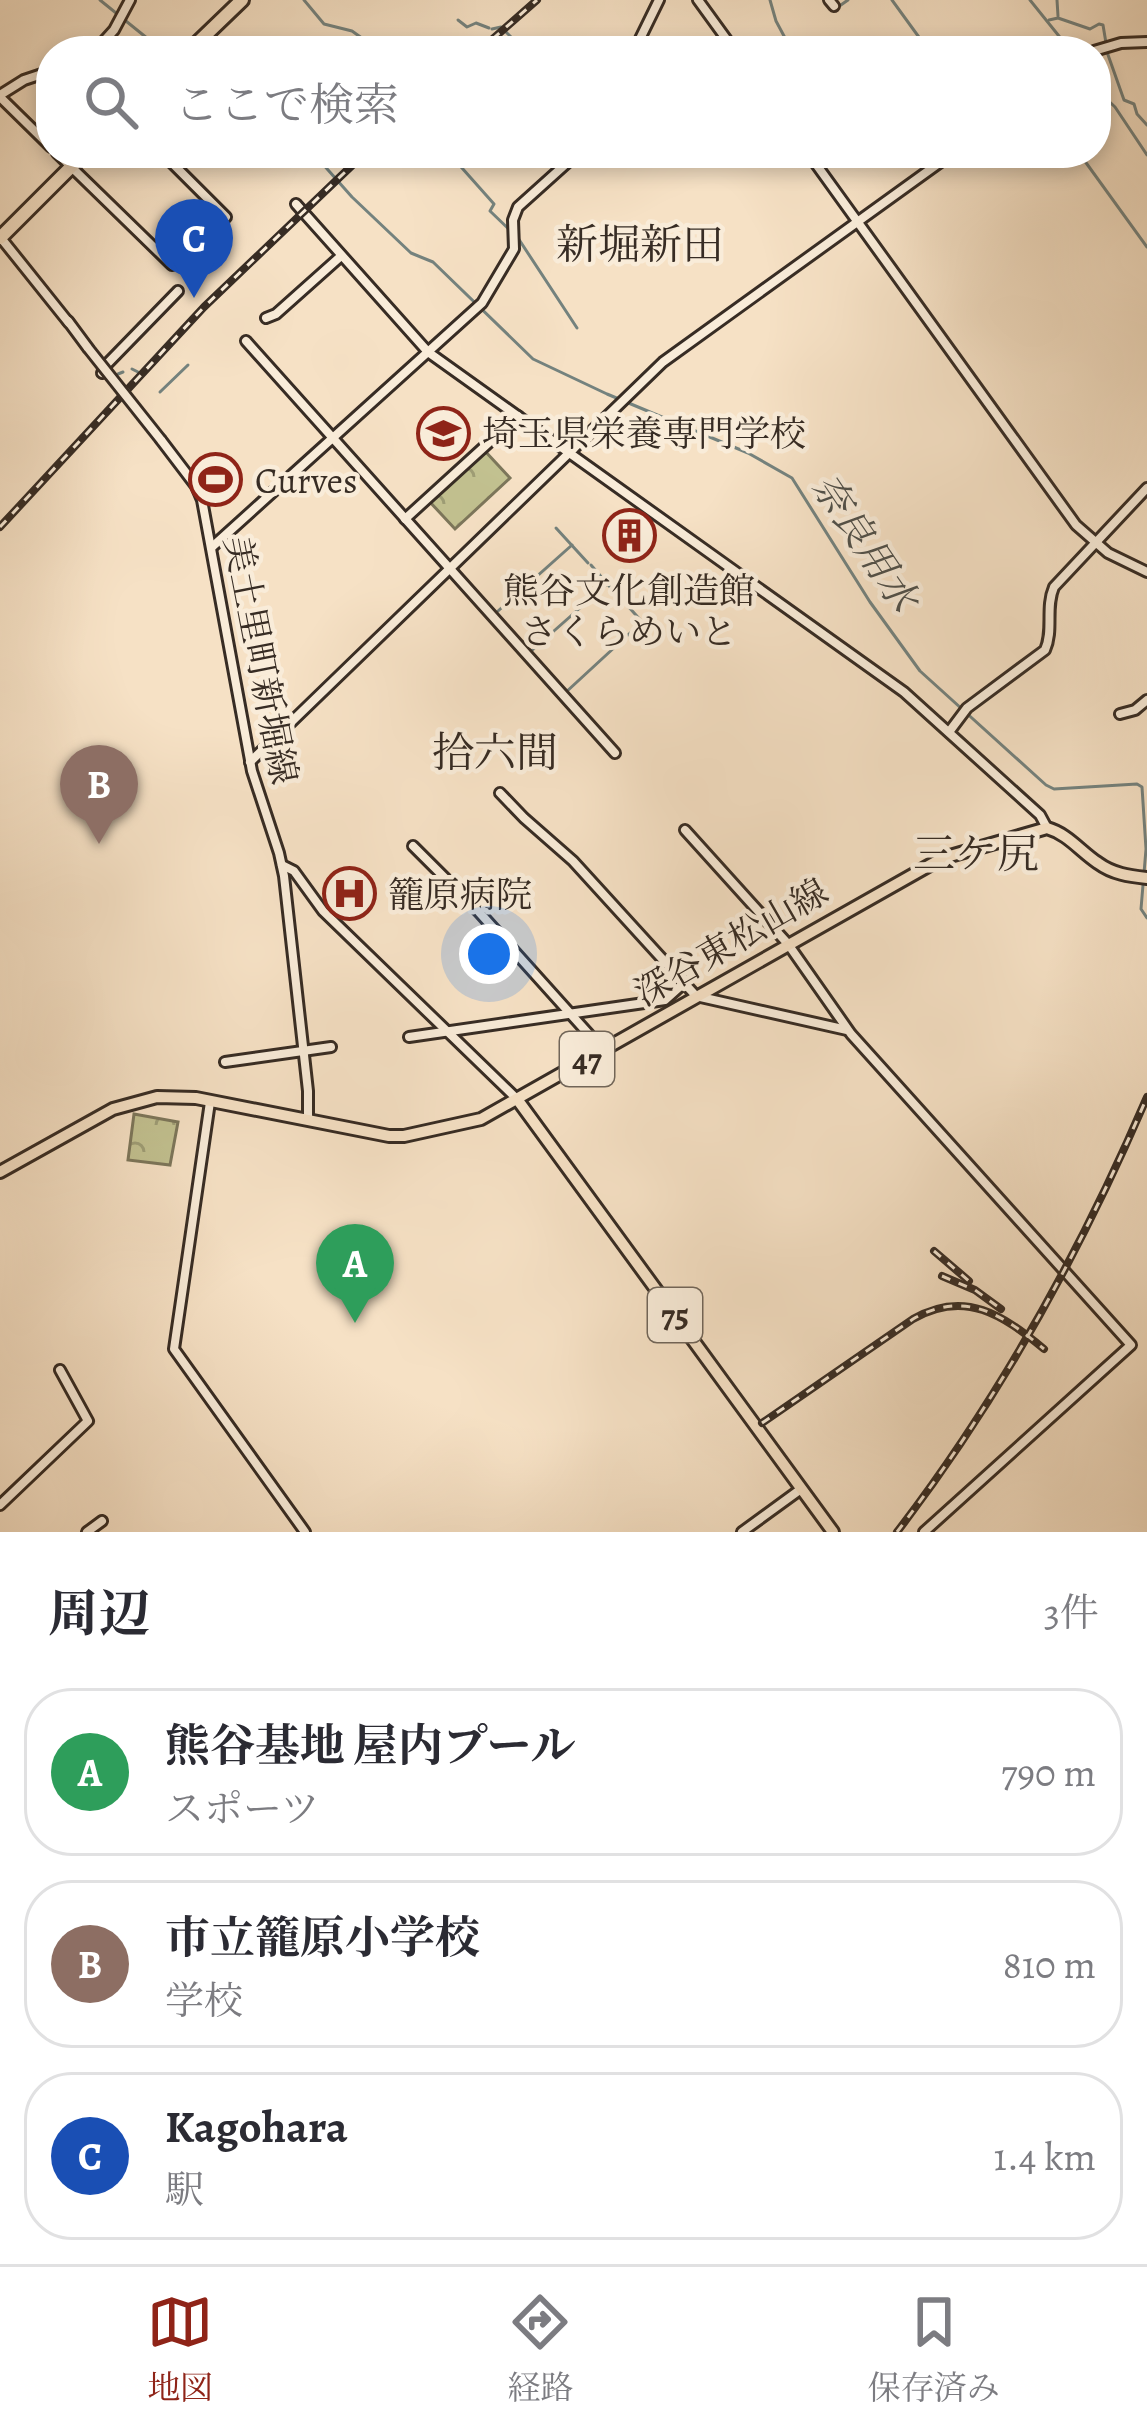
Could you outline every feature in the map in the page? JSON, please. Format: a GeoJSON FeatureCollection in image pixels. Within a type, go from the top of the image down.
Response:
{"type":"FeatureCollection","features":[{"type":"Feature","properties":{"kind":"highway"},"geometry":{"type":"LineString","coordinates":[[205,36],[242,0]]}},
{"type":"Feature","properties":{"kind":"highway"},"geometry":{"type":"LineString","coordinates":[[0,237],[69,168]]}},
{"type":"Feature","properties":{"kind":"main road"},"geometry":{"type":"LineString","coordinates":[[1047,828],[1060,832],[1105,868],[1145,878]]}},
{"type":"Feature","properties":{"kind":"main road","name":"深谷東松山線"},"geometry":{"type":"LineString","coordinates":[[0,1172],[130,1102],[174,1096],[383,1136],[404,1136],[481,1118],[943,858],[1047,828]]}},
{"type":"Feature","properties":{"kind":"main road","name":"75"},"geometry":{"type":"LineString","coordinates":[[517,1099],[833,1532]]}},
{"type":"Feature","properties":{"kind":"street"},"geometry":{"type":"LineString","coordinates":[[110,36],[130,0]]}},
{"type":"Feature","properties":{"kind":"street"},"geometry":{"type":"LineString","coordinates":[[641,36],[659,0]]}},
{"type":"Feature","properties":{"kind":"street"},"geometry":{"type":"LineString","coordinates":[[698,0],[724,36]]}},
{"type":"Feature","properties":{"kind":"street"},"geometry":{"type":"LineString","coordinates":[[1111,46],[1147,42]]}},
{"type":"Feature","properties":{"kind":"street"},"geometry":{"type":"LineString","coordinates":[[36,76],[0,96],[36,132]]}},
{"type":"Feature","properties":{"kind":"street"},"geometry":{"type":"LineString","coordinates":[[73,168],[172,265]]}},
{"type":"Feature","properties":{"kind":"street"},"geometry":{"type":"LineString","coordinates":[[177,168],[226,218],[192,254],[190,263]]}},
{"type":"Feature","properties":{"kind":"street"},"geometry":{"type":"LineString","coordinates":[[211,548],[488,295],[514,249],[513,220],[518,207],[561,168]]}},
{"type":"Feature","properties":{"kind":"street"},"geometry":{"type":"LineString","coordinates":[[819,168],[1076,525],[1120,560],[1147,572]]}},
{"type":"Feature","properties":{"kind":"street"},"geometry":{"type":"LineString","coordinates":[[250,762],[663,362],[932,168]]}},
{"type":"Feature","properties":{"kind":"street"},"geometry":{"type":"LineString","coordinates":[[296,205],[428,352],[904,692],[1040,815],[1047,828]]}},
{"type":"Feature","properties":{"kind":"street","name":"美土里町新堀線"},"geometry":{"type":"LineString","coordinates":[[0,237],[161,440],[202,500],[250,762],[282,865],[308,1120]]}},
{"type":"Feature","properties":{"kind":"street"},"geometry":{"type":"LineString","coordinates":[[266,318],[341,256]]}},
{"type":"Feature","properties":{"kind":"street"},"geometry":{"type":"LineString","coordinates":[[102,373],[178,290]]}},
{"type":"Feature","properties":{"kind":"street"},"geometry":{"type":"LineString","coordinates":[[246,341],[615,753]]}},
{"type":"Feature","properties":{"kind":"street"},"geometry":{"type":"LineString","coordinates":[[405,518],[518,416]]}},
{"type":"Feature","properties":{"kind":"street"},"geometry":{"type":"LineString","coordinates":[[949,732],[965,710],[1045,650],[1052,592],[1147,488]]}},
{"type":"Feature","properties":{"kind":"street"},"geometry":{"type":"LineString","coordinates":[[1120,714],[1146,704]]}},
{"type":"Feature","properties":{"kind":"street"},"geometry":{"type":"LineString","coordinates":[[500,793],[573,861],[696,996],[848,1030]]}},
{"type":"Feature","properties":{"kind":"street"},"geometry":{"type":"LineString","coordinates":[[685,830],[788,944],[848,1030],[1131,1345],[924,1532]]}},
{"type":"Feature","properties":{"kind":"street"},"geometry":{"type":"LineString","coordinates":[[413,846],[603,1050]]}},
{"type":"Feature","properties":{"kind":"street"},"geometry":{"type":"LineString","coordinates":[[282,865],[294,871],[323,910],[517,1099]]}},
{"type":"Feature","properties":{"kind":"street"},"geometry":{"type":"LineString","coordinates":[[409,1037],[665,1000],[683,983]]}},
{"type":"Feature","properties":{"kind":"street"},"geometry":{"type":"LineString","coordinates":[[225,1062],[331,1047]]}},
{"type":"Feature","properties":{"kind":"street"},"geometry":{"type":"LineString","coordinates":[[210,1102],[174,1349],[305,1532]]}},
{"type":"Feature","properties":{"kind":"street"},"geometry":{"type":"LineString","coordinates":[[0,1505],[88,1421],[60,1370]]}},
{"type":"Feature","properties":{"kind":"street"},"geometry":{"type":"LineString","coordinates":[[742,1532],[801,1489]]}},
{"type":"Feature","properties":{"kind":"street"},"geometry":{"type":"LineString","coordinates":[[87,1532],[102,1521]]}},
{"type":"Feature","properties":{"kind":"green space"},"geometry":{"type":"Polygon","coordinates":[[[484,450],[510,478],[455,529],[429,501],[484,450]]]}},
{"type":"Feature","properties":{"kind":"green space"},"geometry":{"type":"Polygon","coordinates":[[[134,1114],[178,1122],[170,1165],[128,1160],[134,1114]]]}},
{"type":"Feature","properties":{"kind":"waterway","name":"奈良用水"},"geometry":{"type":"LineString","coordinates":[[100,0],[144,36]]}},
{"type":"Feature","properties":{"kind":"waterway"},"geometry":{"type":"LineString","coordinates":[[304,0],[324,24],[359,36]]}},
{"type":"Feature","properties":{"kind":"waterway"},"geometry":{"type":"LineString","coordinates":[[770,0],[784,36]]}},
{"type":"Feature","properties":{"kind":"waterway"},"geometry":{"type":"LineString","coordinates":[[835,4],[838,7],[848,0]]}},
{"type":"Feature","properties":{"kind":"waterway"},"geometry":{"type":"LineString","coordinates":[[892,0],[918,36]]}},
{"type":"Feature","properties":{"kind":"waterway"},"geometry":{"type":"LineString","coordinates":[[1030,0],[1059,36]]}},
{"type":"Feature","properties":{"kind":"waterway"},"geometry":{"type":"LineString","coordinates":[[1057,0],[1058,16]]}},
{"type":"Feature","properties":{"kind":"waterway"},"geometry":{"type":"LineString","coordinates":[[1049,20],[1058,18],[1090,29],[1103,25],[1105,36]]}},
{"type":"Feature","properties":{"kind":"waterway"},"geometry":{"type":"LineString","coordinates":[[458,20],[467,27],[476,23],[489,28]]}},
{"type":"Feature","properties":{"kind":"waterway"},"geometry":{"type":"LineString","coordinates":[[492,29],[501,27],[510,36]]}},
{"type":"Feature","properties":{"kind":"waterway"},"geometry":{"type":"LineString","coordinates":[[1111,63],[1124,100],[1134,104],[1147,125]]}},
{"type":"Feature","properties":{"kind":"waterway"},"geometry":{"type":"LineString","coordinates":[[1111,103],[1147,155]]}},
{"type":"Feature","properties":{"kind":"waterway","name":"奈良用水"},"geometry":{"type":"LineString","coordinates":[[326,168],[411,253],[433,262],[533,359],[748,453],[792,478],[920,671],[1046,785],[1054,789],[1142,787],[1146,849],[1141,909],[1147,918]]}},
{"type":"Feature","properties":{"kind":"waterway"},"geometry":{"type":"LineString","coordinates":[[462,168],[494,204],[490,211],[518,238],[577,328]]}},
{"type":"Feature","properties":{"kind":"waterway"},"geometry":{"type":"LineString","coordinates":[[1090,168],[1147,247]]}},
{"type":"Feature","properties":{"kind":"waterway"},"geometry":{"type":"LineString","coordinates":[[160,392],[188,365]]}},
{"type":"Feature","properties":{"kind":"waterway"},"geometry":{"type":"LineString","coordinates":[[132,369],[138,372]]}},
{"type":"Feature","properties":{"kind":"waterway"},"geometry":{"type":"LineString","coordinates":[[118,374],[123,372]]}},
{"type":"Feature","properties":{"kind":"waterway"},"geometry":{"type":"LineString","coordinates":[[556,528],[588,563]]}},
{"type":"Feature","properties":{"kind":"waterway"},"geometry":{"type":"LineString","coordinates":[[498,611],[572,545]]}},
{"type":"Feature","properties":{"kind":"waterway"},"geometry":{"type":"LineString","coordinates":[[591,565],[623,602]]}},
{"type":"Feature","properties":{"kind":"waterway"},"geometry":{"type":"LineString","coordinates":[[529,653],[607,584]]}},
{"type":"Feature","properties":{"kind":"waterway"},"geometry":{"type":"LineString","coordinates":[[626,604],[644,624]]}},
{"type":"Feature","properties":{"kind":"waterway"},"geometry":{"type":"LineString","coordinates":[[565,693],[642,622]]}},
{"type":"Feature","properties":{"kind":"railway"},"geometry":{"type":"LineString","coordinates":[[496,36],[537,0]]}},
{"type":"Feature","properties":{"kind":"railway"},"geometry":{"type":"LineString","coordinates":[[0,527],[204,307],[349,168]]}},
{"type":"Feature","properties":{"kind":"railway"},"geometry":{"type":"LineString","coordinates":[[897,1532],[970,1430],[1036,1322],[1147,1097]]}},
{"type":"Feature","properties":{"kind":"railway"},"geometry":{"type":"LineString","coordinates":[[934,1251],[969,1281]]}},
{"type":"Feature","properties":{"kind":"railway"},"geometry":{"type":"LineString","coordinates":[[942,1276],[975,1290],[1001,1309]]}},
{"type":"Feature","properties":{"kind":"railway"},"geometry":{"type":"LineString","coordinates":[[762,1423],[932,1310],[950,1306],[983,1310],[1044,1349]]}},
{"type":"Feature","properties":{"kind":"place","name":"Kagohara"},"geometry":{"type":"Point","coordinates":[194,298]}},
{"type":"Feature","properties":{"kind":"place","name":"埼玉県栄養専門学校"},"geometry":{"type":"Point","coordinates":[443,433]}},
{"type":"Feature","properties":{"kind":"place","name":"Curves"},"geometry":{"type":"Point","coordinates":[216,480]}},
{"type":"Feature","properties":{"kind":"place","name":"熊谷文化創造館 さくらめいと"},"geometry":{"type":"Point","coordinates":[629,535]}},
{"type":"Feature","properties":{"kind":"place","name":"市立籠原小学校"},"geometry":{"type":"Point","coordinates":[99,844]}},
{"type":"Feature","properties":{"kind":"place","name":"籠原病院"},"geometry":{"type":"Point","coordinates":[349,894]}},
{"type":"Feature","properties":{"kind":"place","name":"熊谷基地 屋内プール"},"geometry":{"type":"Point","coordinates":[355,1323]}},
{"type":"Feature","properties":{"kind":"district","name":"新堀新田"},"geometry":{"type":"Point","coordinates":[640,244]}},
{"type":"Feature","properties":{"kind":"district","name":"拾六間"},"geometry":{"type":"Point","coordinates":[495,752]}},
{"type":"Feature","properties":{"kind":"district","name":"三ケ尻"},"geometry":{"type":"Point","coordinates":[976,853]}}]}
